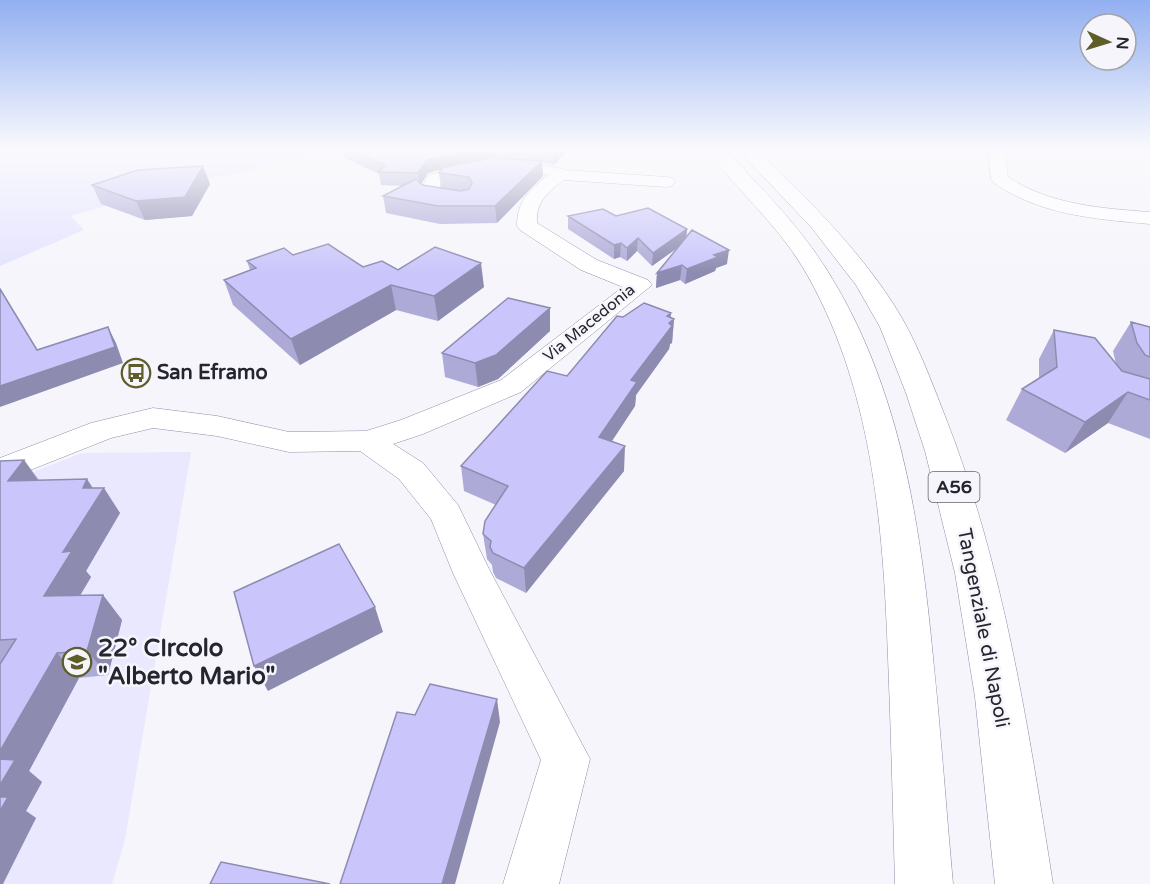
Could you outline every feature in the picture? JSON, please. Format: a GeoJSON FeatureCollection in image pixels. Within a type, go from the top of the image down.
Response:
{"type":"FeatureCollection","features":[{"type":"Feature","properties":{"kind":"highway"},"geometry":{"type":"LineString","coordinates":[[751,190],[798,243],[839,312],[858,355],[879,419],[893,482],[906,580],[924,884]]}},
{"type":"Feature","properties":{"kind":"highway","name":"Tangenziale di Napoli"},"geometry":{"type":"LineString","coordinates":[[786,190],[833,238],[882,306],[905,353],[935,427],[953,484],[979,593],[1011,784],[1024,884]]}},
{"type":"Feature","properties":{"kind":"street"},"geometry":{"type":"LineString","coordinates":[[429,190],[431,195],[463,200]]}},
{"type":"Feature","properties":{"kind":"street","name":"Via Macedonia"},"geometry":{"type":"LineString","coordinates":[[0,471],[102,430],[153,418],[216,426],[289,442],[367,441],[412,427],[511,386],[640,285],[588,265],[527,226],[525,212],[539,190]]}},
{"type":"Feature","properties":{"kind":"street"},"geometry":{"type":"LineString","coordinates":[[1017,190],[1048,202],[1098,213],[1150,218]]}},
{"type":"Feature","properties":{"kind":"street"},"geometry":{"type":"LineString","coordinates":[[0,447],[86,417],[97,416],[104,422],[102,430]]}},
{"type":"Feature","properties":{"kind":"street"},"geometry":{"type":"LineString","coordinates":[[367,441],[411,471],[446,514],[472,573],[566,759],[531,884]]}},
{"type":"Feature","properties":{"kind":"shaded area"},"geometry":{"type":"Polygon","coordinates":[[[0,190],[158,190],[71,216],[84,230],[0,266],[0,190]]]}},
{"type":"Feature","properties":{"kind":"shaded area","name":"22° CIrcolo \"Alberto Mario\""},"geometry":{"type":"Polygon","coordinates":[[[191,452],[125,839],[112,884],[0,884],[0,485],[82,453],[191,452]]]}},
{"type":"Feature","properties":{"kind":"building"},"geometry":{"type":"Polygon","coordinates":[[[106,190],[189,190],[185,197],[136,201],[106,190]]]}},
{"type":"Feature","properties":{"kind":"building"},"geometry":{"type":"Polygon","coordinates":[[[394,190],[511,190],[495,206],[438,206],[383,196],[394,190]]]}},
{"type":"Feature","properties":{"kind":"building"},"geometry":{"type":"Polygon","coordinates":[[[648,208],[687,229],[653,253],[638,238],[627,248],[621,243],[614,245],[568,216],[603,209],[616,216],[648,208]]]}},
{"type":"Feature","properties":{"kind":"building"},"geometry":{"type":"Polygon","coordinates":[[[692,230],[729,250],[714,255],[718,257],[687,269],[682,265],[657,273],[692,230]]]}},
{"type":"Feature","properties":{"kind":"building"},"geometry":{"type":"Polygon","coordinates":[[[328,244],[363,267],[382,261],[398,270],[435,247],[481,263],[434,296],[391,285],[291,339],[224,280],[256,268],[247,261],[284,248],[293,255],[328,244]]]}},
{"type":"Feature","properties":{"kind":"building"},"geometry":{"type":"Polygon","coordinates":[[[0,289],[37,350],[108,327],[115,347],[0,386],[0,289]]]}},
{"type":"Feature","properties":{"kind":"building"},"geometry":{"type":"Polygon","coordinates":[[[508,298],[550,308],[496,355],[475,363],[442,353],[508,298]]]}},
{"type":"Feature","properties":{"kind":"building"},"geometry":{"type":"Polygon","coordinates":[[[644,303],[671,313],[667,316],[674,319],[669,323],[672,326],[631,380],[637,382],[599,437],[625,446],[524,568],[493,553],[490,547],[491,541],[483,534],[485,521],[508,486],[461,466],[547,371],[567,376],[617,316],[623,317],[644,303]]]}},
{"type":"Feature","properties":{"kind":"building"},"geometry":{"type":"Polygon","coordinates":[[[1131,322],[1150,327],[1150,357],[1145,355],[1137,343],[1131,322]]]}},
{"type":"Feature","properties":{"kind":"building"},"geometry":{"type":"Polygon","coordinates":[[[1054,330],[1095,338],[1122,371],[1150,379],[1150,400],[1128,392],[1085,422],[1022,389],[1057,367],[1054,330]]]}},
{"type":"Feature","properties":{"kind":"building"},"geometry":{"type":"Polygon","coordinates":[[[24,460],[8,481],[87,479],[83,488],[104,488],[63,552],[72,551],[44,596],[103,595],[87,651],[57,653],[0,751],[0,664],[16,639],[0,640],[0,461],[24,460]]]}},
{"type":"Feature","properties":{"kind":"building"},"geometry":{"type":"Polygon","coordinates":[[[339,544],[375,607],[254,666],[234,592],[339,544]]]}},
{"type":"Feature","properties":{"kind":"building"},"geometry":{"type":"Polygon","coordinates":[[[430,684],[497,699],[442,884],[340,884],[397,712],[415,715],[430,684]]]}},
{"type":"Feature","properties":{"kind":"building"},"geometry":{"type":"Polygon","coordinates":[[[0,759],[15,760],[0,785],[0,759]]]}},
{"type":"Feature","properties":{"kind":"building"},"geometry":{"type":"Polygon","coordinates":[[[0,797],[8,797],[0,811],[0,797]]]}},
{"type":"Feature","properties":{"kind":"building"},"geometry":{"type":"Polygon","coordinates":[[[221,862],[330,884],[210,884],[221,862]]]}},
{"type":"Feature","properties":{"kind":"place","name":"San Eframo"},"geometry":{"type":"Point","coordinates":[136,373]}},
{"type":"Feature","properties":{"kind":"place","name":"22° CIrcolo \"Alberto Mario\""},"geometry":{"type":"Point","coordinates":[77,662]}}]}
